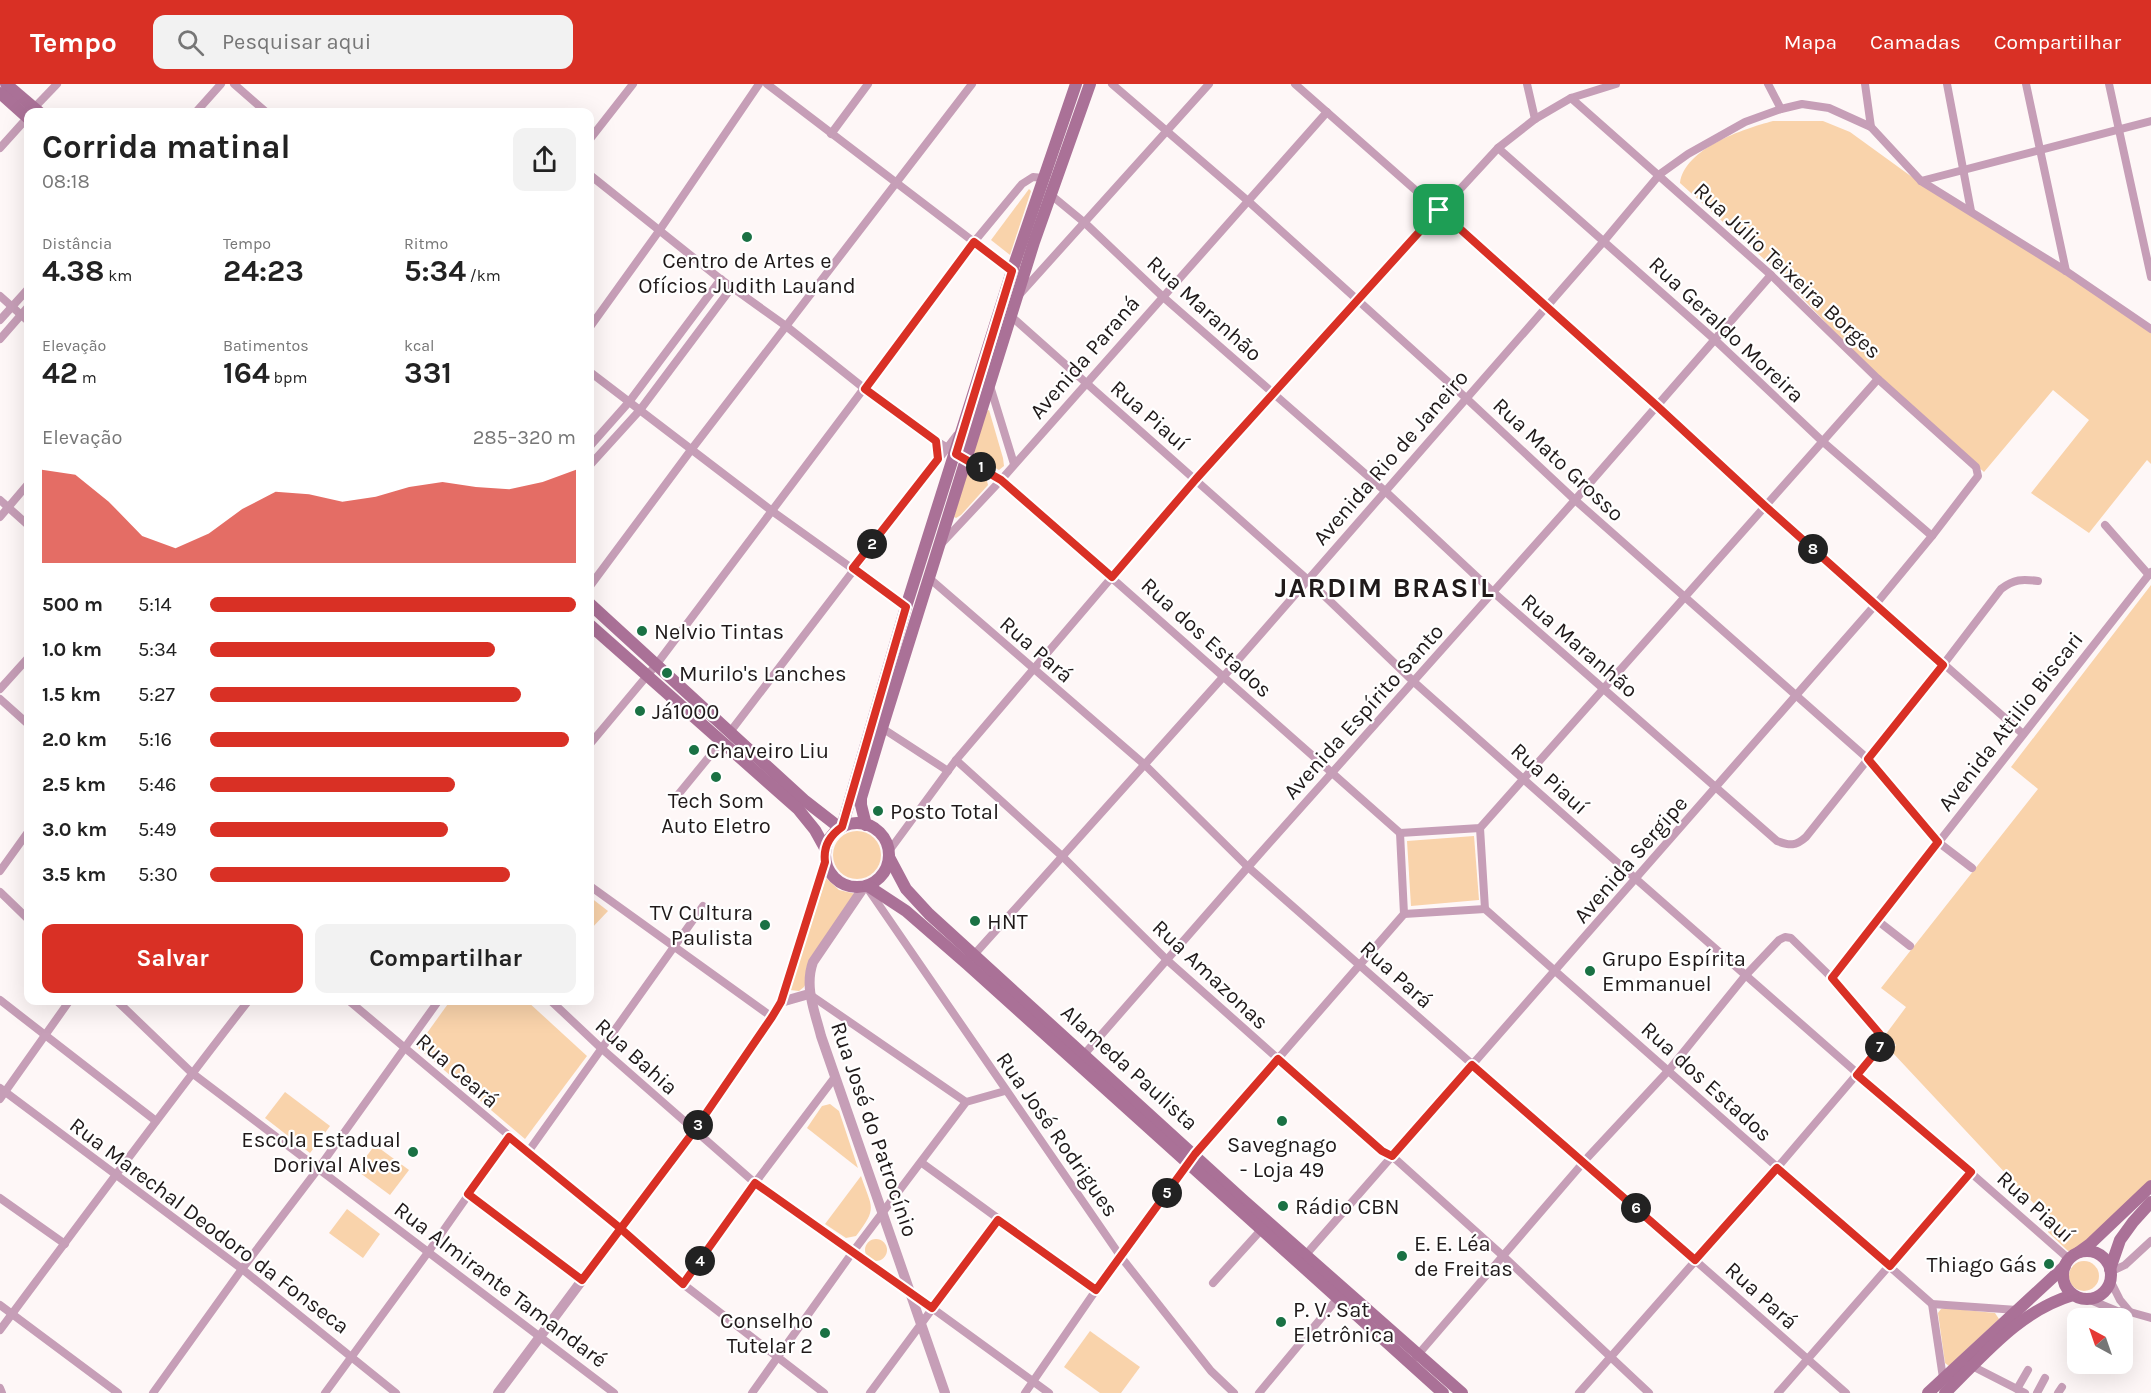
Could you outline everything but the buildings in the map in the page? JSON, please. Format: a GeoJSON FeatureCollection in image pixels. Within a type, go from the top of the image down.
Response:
{"type":"FeatureCollection","features":[{"type":"Feature","properties":{"kind":"main road"},"geometry":{"type":"LineString","coordinates":[[6,84],[28,108]]}},
{"type":"Feature","properties":{"kind":"main road"},"geometry":{"type":"LineString","coordinates":[[594,629],[648,676],[810,805],[841,827],[858,823],[866,825],[881,835],[889,854],[882,874],[866,886],[854,888],[844,885],[835,880],[829,872],[825,862],[825,849],[828,840],[841,827],[906,607],[1012,271],[1076,84]]}},
{"type":"Feature","properties":{"kind":"main road"},"geometry":{"type":"LineString","coordinates":[[866,825],[861,798],[940,544],[956,454],[990,386],[1051,195],[1090,84]]}},
{"type":"Feature","properties":{"kind":"main road"},"geometry":{"type":"LineString","coordinates":[[0,93],[24,108]]}},
{"type":"Feature","properties":{"kind":"main road"},"geometry":{"type":"LineString","coordinates":[[594,608],[657,665],[798,809],[825,849]]}},
{"type":"Feature","properties":{"kind":"main road","name":"Alameda Paulista"},"geometry":{"type":"LineString","coordinates":[[889,854],[906,889],[971,959],[1192,1159],[1243,1200],[1302,1259],[1446,1390],[1462,1393]]}},
{"type":"Feature","properties":{"kind":"main road","name":"Alameda Paulista"},"geometry":{"type":"LineString","coordinates":[[866,886],[906,911],[971,959]]}},
{"type":"Feature","properties":{"kind":"main road","name":"Alameda Paulista"},"geometry":{"type":"LineString","coordinates":[[1192,1159],[1261,1230],[1302,1259],[1337,1299],[1414,1359]]}},
{"type":"Feature","properties":{"kind":"main road"},"geometry":{"type":"LineString","coordinates":[[1928,1393],[2151,1186]]}},
{"type":"Feature","properties":{"kind":"main road"},"geometry":{"type":"LineString","coordinates":[[1945,1393],[2004,1336],[2034,1311],[2052,1301],[2073,1295],[2088,1299],[2103,1293],[2120,1240],[2151,1202]]}},
{"type":"Feature","properties":{"kind":"main road"},"geometry":{"type":"LineString","coordinates":[[2073,1295],[2063,1282],[2070,1260],[2082,1252],[2097,1254],[2105,1260],[2110,1274]]}},
{"type":"Feature","properties":{"kind":"street"},"geometry":{"type":"LineString","coordinates":[[38,108],[57,84]]}},
{"type":"Feature","properties":{"kind":"street"},"geometry":{"type":"LineString","coordinates":[[200,108],[221,84]]}},
{"type":"Feature","properties":{"kind":"street"},"geometry":{"type":"LineString","coordinates":[[234,84],[261,108]]}},
{"type":"Feature","properties":{"kind":"street"},"geometry":{"type":"LineString","coordinates":[[594,134],[633,84]]}},
{"type":"Feature","properties":{"kind":"street"},"geometry":{"type":"LineString","coordinates":[[594,321],[759,84]]}},
{"type":"Feature","properties":{"kind":"street"},"geometry":{"type":"LineString","coordinates":[[767,84],[1012,271]]}},
{"type":"Feature","properties":{"kind":"street"},"geometry":{"type":"LineString","coordinates":[[831,134],[868,84]]}},
{"type":"Feature","properties":{"kind":"street"},"geometry":{"type":"LineString","coordinates":[[594,581],[691,450],[972,84]]}},
{"type":"Feature","properties":{"kind":"street","name":"Rua Mato Grosso"},"geometry":{"type":"LineString","coordinates":[[1112,84],[1248,201],[1466,398],[1575,501],[1868,759],[1938,842],[1972,868]]}},
{"type":"Feature","properties":{"kind":"street"},"geometry":{"type":"LineString","coordinates":[[1019,295],[1209,84]]}},
{"type":"Feature","properties":{"kind":"street"},"geometry":{"type":"LineString","coordinates":[[1295,84],[1547,306],[1765,506],[2022,734]]}},
{"type":"Feature","properties":{"kind":"street"},"geometry":{"type":"LineString","coordinates":[[1527,84],[1535,119]]}},
{"type":"Feature","properties":{"kind":"street"},"geometry":{"type":"LineString","coordinates":[[889,854],[956,760],[1032,669],[1196,479],[1439,210],[1498,148],[1535,119],[1571,98],[1616,84]]}},
{"type":"Feature","properties":{"kind":"street"},"geometry":{"type":"LineString","coordinates":[[1768,84],[1781,109]]}},
{"type":"Feature","properties":{"kind":"street"},"geometry":{"type":"LineString","coordinates":[[1865,84],[1872,127],[1921,180],[2066,271],[2151,329]]}},
{"type":"Feature","properties":{"kind":"street"},"geometry":{"type":"LineString","coordinates":[[1947,84],[1971,211]]}},
{"type":"Feature","properties":{"kind":"street"},"geometry":{"type":"LineString","coordinates":[[2026,84],[2066,271]]}},
{"type":"Feature","properties":{"kind":"street"},"geometry":{"type":"LineString","coordinates":[[2109,84],[2151,277]]}},
{"type":"Feature","properties":{"kind":"street","name":"Rua Júlio Teixeira Borges"},"geometry":{"type":"LineString","coordinates":[[1571,98],[1660,174],[1771,275],[1878,379],[1978,471]]}},
{"type":"Feature","properties":{"kind":"street","name":"Avenida Rio de Janeiro"},"geometry":{"type":"LineString","coordinates":[[971,959],[1224,676],[1660,174],[1688,154],[1745,122],[1802,104],[1828,108],[1872,127]]}},
{"type":"Feature","properties":{"kind":"street","name":"Avenida Paraná"},"geometry":{"type":"LineString","coordinates":[[940,544],[1001,480],[1327,112]]}},
{"type":"Feature","properties":{"kind":"street"},"geometry":{"type":"LineString","coordinates":[[1921,180],[2151,121]]}},
{"type":"Feature","properties":{"kind":"street"},"geometry":{"type":"LineString","coordinates":[[0,148],[24,123]]}},
{"type":"Feature","properties":{"kind":"street","name":"Rua Geraldo Moreira"},"geometry":{"type":"LineString","coordinates":[[1498,148],[1714,339],[1822,441],[1932,537]]}},
{"type":"Feature","properties":{"kind":"street"},"geometry":{"type":"LineString","coordinates":[[594,739],[657,665],[974,242],[1022,184],[1033,177],[1043,178]]}},
{"type":"Feature","properties":{"kind":"street","name":"Rua dos Estados"},"geometry":{"type":"LineString","coordinates":[[594,178],[865,389],[936,441],[1001,480],[1400,833]]}},
{"type":"Feature","properties":{"kind":"street","name":"Rua Maranhão"},"geometry":{"type":"LineString","coordinates":[[1051,195],[1085,223],[1162,296],[1385,491],[1493,592],[1777,841],[1789,846],[1798,844],[1806,837],[1868,759]]}},
{"type":"Feature","properties":{"kind":"street","name":"Avenida Espírito Santo"},"geometry":{"type":"LineString","coordinates":[[1080,1059],[1332,772],[1575,501],[1771,275]]}},
{"type":"Feature","properties":{"kind":"street"},"geometry":{"type":"LineString","coordinates":[[594,441],[629,402],[721,279]]}},
{"type":"Feature","properties":{"kind":"street"},"geometry":{"type":"LineString","coordinates":[[594,461],[640,410],[732,287]]}},
{"type":"Feature","properties":{"kind":"street"},"geometry":{"type":"LineString","coordinates":[[0,320],[24,293]]}},
{"type":"Feature","properties":{"kind":"street"},"geometry":{"type":"LineString","coordinates":[[0,296],[24,317]]}},
{"type":"Feature","properties":{"kind":"street","name":"Rua Piauí"},"geometry":{"type":"LineString","coordinates":[[1012,317],[1308,580],[1414,682],[1857,1075],[2070,1260]]}},
{"type":"Feature","properties":{"kind":"street"},"geometry":{"type":"LineString","coordinates":[[0,339],[24,319]]}},
{"type":"Feature","properties":{"kind":"street"},"geometry":{"type":"LineString","coordinates":[[594,375],[772,511],[906,607]]}},
{"type":"Feature","properties":{"kind":"street"},"geometry":{"type":"LineString","coordinates":[[1025,1393],[1096,1290],[1192,1159],[1404,914],[1400,833],[1480,828],[1878,379]]}},
{"type":"Feature","properties":{"kind":"street"},"geometry":{"type":"LineString","coordinates":[[990,386],[1014,464]]}},
{"type":"Feature","properties":{"kind":"street"},"geometry":{"type":"LineString","coordinates":[[936,441],[938,459]]}},
{"type":"Feature","properties":{"kind":"street"},"geometry":{"type":"LineString","coordinates":[[677,796],[726,736],[938,459],[956,454]]}},
{"type":"Feature","properties":{"kind":"street","name":"Avenida Sergipe"},"geometry":{"type":"LineString","coordinates":[[1302,1259],[1876,604],[1932,537],[1976,479],[1978,471]]}},
{"type":"Feature","properties":{"kind":"street"},"geometry":{"type":"LineString","coordinates":[[0,516],[24,489]]}},
{"type":"Feature","properties":{"kind":"street"},"geometry":{"type":"LineString","coordinates":[[0,500],[24,521]]}},
{"type":"Feature","properties":{"kind":"street"},"geometry":{"type":"LineString","coordinates":[[2105,525],[2150,573]]}},
{"type":"Feature","properties":{"kind":"street","name":"Avenida Attilio Biscari"},"geometry":{"type":"LineString","coordinates":[[1832,978],[2150,573]]}},
{"type":"Feature","properties":{"kind":"street","name":"Rua Pará"},"geometry":{"type":"LineString","coordinates":[[929,578],[1144,765],[1248,867],[1846,1393]]}},
{"type":"Feature","properties":{"kind":"street"},"geometry":{"type":"LineString","coordinates":[[1868,759],[2001,589],[2011,581],[2022,579],[2038,581]]}},
{"type":"Feature","properties":{"kind":"street"},"geometry":{"type":"LineString","coordinates":[[0,689],[24,662]]}},
{"type":"Feature","properties":{"kind":"street"},"geometry":{"type":"LineString","coordinates":[[0,699],[24,720]]}},
{"type":"Feature","properties":{"kind":"street"},"geometry":{"type":"LineString","coordinates":[[882,728],[948,771]]}},
{"type":"Feature","properties":{"kind":"street","name":"Rua Amazonas"},"geometry":{"type":"LineString","coordinates":[[956,760],[1063,857],[1167,960],[1382,1151],[1392,1156],[1649,1393]]}},
{"type":"Feature","properties":{"kind":"street"},"geometry":{"type":"LineString","coordinates":[[1404,914],[1485,909],[1480,828]]}},
{"type":"Feature","properties":{"kind":"street"},"geometry":{"type":"LineString","coordinates":[[0,871],[24,838]]}},
{"type":"Feature","properties":{"kind":"street"},"geometry":{"type":"LineString","coordinates":[[498,1393],[694,1131],[772,1017],[781,1002],[825,862]]}},
{"type":"Feature","properties":{"kind":"street","name":"Rua José do Patrocínio"},"geometry":{"type":"LineString","coordinates":[[866,886],[813,962],[809,976],[809,994],[945,1393]]}},
{"type":"Feature","properties":{"kind":"street","name":"Rua José Rodrigues"},"geometry":{"type":"LineString","coordinates":[[866,886],[1121,1257],[1211,1371],[1234,1393]]}},
{"type":"Feature","properties":{"kind":"street"},"geometry":{"type":"LineString","coordinates":[[594,889],[772,1017]]}},
{"type":"Feature","properties":{"kind":"street"},"geometry":{"type":"LineString","coordinates":[[0,892],[24,915]]}},
{"type":"Feature","properties":{"kind":"street"},"geometry":{"type":"LineString","coordinates":[[528,1152],[703,906]]}},
{"type":"Feature","properties":{"kind":"street","name":"Rua dos Estados"},"geometry":{"type":"LineString","coordinates":[[1485,909],[1932,1304]]}},
{"type":"Feature","properties":{"kind":"street"},"geometry":{"type":"LineString","coordinates":[[1878,921],[1910,946]]}},
{"type":"Feature","properties":{"kind":"street"},"geometry":{"type":"LineString","coordinates":[[1414,1359],[1584,1162],[1669,1070],[1745,976],[1779,940],[1785,937],[1791,938],[1832,978],[1879,1033],[1883,1039],[1881,1046],[1579,1393]]}},
{"type":"Feature","properties":{"kind":"street"},"geometry":{"type":"LineString","coordinates":[[781,1002],[809,994],[966,1102]]}},
{"type":"Feature","properties":{"kind":"street"},"geometry":{"type":"LineString","coordinates":[[0,1000],[156,1121]]}},
{"type":"Feature","properties":{"kind":"street"},"geometry":{"type":"LineString","coordinates":[[2,1093],[66,1005]]}},
{"type":"Feature","properties":{"kind":"street","name":"Rua Almirante Tamandaré"},"geometry":{"type":"LineString","coordinates":[[121,1005],[192,1073],[614,1393]]}},
{"type":"Feature","properties":{"kind":"street"},"geometry":{"type":"LineString","coordinates":[[0,1330],[245,1005]]}},
{"type":"Feature","properties":{"kind":"street","name":"Rua Ceará"},"geometry":{"type":"LineString","coordinates":[[354,1005],[620,1228],[683,1284],[824,1393]]}},
{"type":"Feature","properties":{"kind":"street"},"geometry":{"type":"LineString","coordinates":[[153,1393],[435,1005]]}},
{"type":"Feature","properties":{"kind":"street","name":"Rua Bahia"},"geometry":{"type":"LineString","coordinates":[[555,1005],[755,1183],[1049,1393]]}},
{"type":"Feature","properties":{"kind":"street"},"geometry":{"type":"LineString","coordinates":[[683,1284],[755,1183],[836,1077]]}},
{"type":"Feature","properties":{"kind":"street"},"geometry":{"type":"LineString","coordinates":[[752,1393],[852,1253],[966,1102],[1005,1091]]}},
{"type":"Feature","properties":{"kind":"street","name":"Rua Marechal Deodoro da Fonseca"},"geometry":{"type":"LineString","coordinates":[[2,1093],[117,1175],[242,1269],[396,1393]]}},
{"type":"Feature","properties":{"kind":"street"},"geometry":{"type":"LineString","coordinates":[[325,1393],[509,1137]]}},
{"type":"Feature","properties":{"kind":"street"},"geometry":{"type":"LineString","coordinates":[[922,1162],[1096,1290]]}},
{"type":"Feature","properties":{"kind":"street"},"geometry":{"type":"LineString","coordinates":[[1778,1393],[1971,1172]]}},
{"type":"Feature","properties":{"kind":"street"},"geometry":{"type":"LineString","coordinates":[[468,1194],[582,1280]]}},
{"type":"Feature","properties":{"kind":"street"},"geometry":{"type":"LineString","coordinates":[[0,1198],[65,1244]]}},
{"type":"Feature","properties":{"kind":"street"},"geometry":{"type":"LineString","coordinates":[[870,1393],[998,1220]]}},
{"type":"Feature","properties":{"kind":"street"},"geometry":{"type":"LineString","coordinates":[[1213,1283],[1261,1230]]}},
{"type":"Feature","properties":{"kind":"street"},"geometry":{"type":"LineString","coordinates":[[2127,1308],[2120,1300],[2110,1274],[2125,1265],[2151,1241]]}},
{"type":"Feature","properties":{"kind":"street"},"geometry":{"type":"LineString","coordinates":[[1260,1393],[1337,1299]]}},
{"type":"Feature","properties":{"kind":"street"},"geometry":{"type":"LineString","coordinates":[[2088,1299],[2110,1308]]}},
{"type":"Feature","properties":{"kind":"street"},"geometry":{"type":"LineString","coordinates":[[1944,1378],[1932,1304],[2017,1310]]}},
{"type":"Feature","properties":{"kind":"street"},"geometry":{"type":"LineString","coordinates":[[0,1305],[118,1393]]}},
{"type":"Feature","properties":{"kind":"street"},"geometry":{"type":"LineString","coordinates":[[2133,1312],[2151,1318]]}},
{"type":"Feature","properties":{"kind":"street"},"geometry":{"type":"LineString","coordinates":[[1972,1366],[2021,1391],[2028,1370]]}},
{"type":"Feature","properties":{"kind":"street"},"geometry":{"type":"LineString","coordinates":[[2037,1393],[2045,1378]]}},
{"type":"Feature","properties":{"kind":"street"},"geometry":{"type":"LineString","coordinates":[[0,1388],[2,1393]]}},
{"type":"Feature","properties":{"kind":"shaded area"},"geometry":{"type":"Polygon","coordinates":[[[1773,121],[1823,121],[1850,132],[1919,182],[2151,329],[2151,464],[2147,460],[2089,533],[2031,493],[2089,420],[2053,390],[1984,472],[1878,378],[1775,269],[1680,183],[1684,171],[1692,160],[1704,150],[1732,135],[1773,121]]]}},
{"type":"Feature","properties":{"kind":"shaded area"},"geometry":{"type":"Polygon","coordinates":[[[1029,189],[1031,191],[1010,255],[991,240],[1029,189]]]}},
{"type":"Feature","properties":{"kind":"shaded area"},"geometry":{"type":"Polygon","coordinates":[[[989,410],[1003,458],[1004,466],[999,470],[978,459],[974,452],[986,411],[989,410]]]}},
{"type":"Feature","properties":{"kind":"shaded area"},"geometry":{"type":"Polygon","coordinates":[[[972,467],[986,477],[988,485],[956,518],[954,517],[968,469],[972,467]]]}},
{"type":"Feature","properties":{"kind":"shaded area"},"geometry":{"type":"Polygon","coordinates":[[[2151,585],[2151,1180],[2076,1252],[2068,1251],[2048,1232],[2053,1224],[1892,1052],[1896,1045],[1886,1034],[1906,1007],[1881,988],[2038,789],[2011,767],[2151,585]]]}},
{"type":"Feature","properties":{"kind":"shaded area"},"geometry":{"type":"Polygon","coordinates":[[[852,831],[862,831],[874,838],[881,850],[881,860],[874,872],[862,879],[852,879],[837,868],[833,860],[833,850],[844,835],[852,831]]]}},
{"type":"Feature","properties":{"kind":"shaded area"},"geometry":{"type":"Polygon","coordinates":[[[1474,836],[1479,900],[1411,906],[1407,841],[1474,836]]]}},
{"type":"Feature","properties":{"kind":"shaded area"},"geometry":{"type":"Polygon","coordinates":[[[826,878],[839,890],[856,894],[804,987],[799,991],[790,990],[826,878]]]}},
{"type":"Feature","properties":{"kind":"shaded area"},"geometry":{"type":"Polygon","coordinates":[[[594,900],[608,911],[594,926],[594,900]]]}},
{"type":"Feature","properties":{"kind":"shaded area"},"geometry":{"type":"Polygon","coordinates":[[[447,1005],[531,1005],[587,1056],[525,1139],[417,1047],[447,1005]]]}},
{"type":"Feature","properties":{"kind":"shaded area"},"geometry":{"type":"Polygon","coordinates":[[[285,1092],[330,1126],[310,1153],[265,1118],[285,1092]]]}},
{"type":"Feature","properties":{"kind":"shaded area"},"geometry":{"type":"Polygon","coordinates":[[[830,1104],[839,1111],[858,1168],[807,1128],[822,1106],[830,1104]]]}},
{"type":"Feature","properties":{"kind":"shaded area"},"geometry":{"type":"Polygon","coordinates":[[[375,1145],[409,1170],[390,1195],[356,1170],[375,1145]]]}},
{"type":"Feature","properties":{"kind":"shaded area"},"geometry":{"type":"Polygon","coordinates":[[[861,1176],[870,1202],[870,1213],[856,1236],[846,1238],[825,1224],[861,1176]]]}},
{"type":"Feature","properties":{"kind":"shaded area"},"geometry":{"type":"Polygon","coordinates":[[[347,1209],[380,1234],[363,1258],[329,1233],[347,1209]]]}},
{"type":"Feature","properties":{"kind":"shaded area"},"geometry":{"type":"Polygon","coordinates":[[[872,1239],[880,1239],[887,1246],[887,1254],[880,1261],[872,1261],[865,1254],[865,1246],[872,1239]]]}},
{"type":"Feature","properties":{"kind":"shaded area"},"geometry":{"type":"Polygon","coordinates":[[[2084,1261],[2095,1265],[2099,1276],[2095,1287],[2084,1291],[2073,1287],[2069,1276],[2073,1265],[2084,1261]]]}},
{"type":"Feature","properties":{"kind":"shaded area"},"geometry":{"type":"Polygon","coordinates":[[[1945,1308],[1995,1313],[1999,1319],[1949,1366],[1945,1363],[1938,1313],[1945,1308]]]}},
{"type":"Feature","properties":{"kind":"shaded area"},"geometry":{"type":"Polygon","coordinates":[[[1090,1331],[1140,1367],[1121,1393],[1100,1393],[1064,1367],[1090,1331]]]}},
{"type":"Feature","properties":{"kind":"place","name":"Centro de Artes e Ofícios Judith Lauand"},"geometry":{"type":"Point","coordinates":[747,237]}},
{"type":"Feature","properties":{"kind":"place","name":"Nelvio Tintas"},"geometry":{"type":"Point","coordinates":[642,631]}},
{"type":"Feature","properties":{"kind":"place","name":"Murilo's Lanches"},"geometry":{"type":"Point","coordinates":[667,673]}},
{"type":"Feature","properties":{"kind":"place","name":"Já1000"},"geometry":{"type":"Point","coordinates":[640,711]}},
{"type":"Feature","properties":{"kind":"place","name":"Chaveiro Liu"},"geometry":{"type":"Point","coordinates":[694,750]}},
{"type":"Feature","properties":{"kind":"place","name":"Tech Som Auto Eletro"},"geometry":{"type":"Point","coordinates":[716,777]}},
{"type":"Feature","properties":{"kind":"place","name":"Posto Total"},"geometry":{"type":"Point","coordinates":[878,811]}},
{"type":"Feature","properties":{"kind":"place","name":"HNT"},"geometry":{"type":"Point","coordinates":[975,921]}},
{"type":"Feature","properties":{"kind":"place","name":"TV Cultura Paulista"},"geometry":{"type":"Point","coordinates":[765,925]}},
{"type":"Feature","properties":{"kind":"place","name":"Grupo Espírita Emmanuel"},"geometry":{"type":"Point","coordinates":[1590,971]}},
{"type":"Feature","properties":{"kind":"place","name":"Savegnago - Loja 49"},"geometry":{"type":"Point","coordinates":[1282,1121]}},
{"type":"Feature","properties":{"kind":"place","name":"Escola Estadual Dorival Alves"},"geometry":{"type":"Point","coordinates":[413,1152]}},
{"type":"Feature","properties":{"kind":"place","name":"Rádio CBN"},"geometry":{"type":"Point","coordinates":[1283,1206]}},
{"type":"Feature","properties":{"kind":"place","name":"E. E. Léa de Freitas"},"geometry":{"type":"Point","coordinates":[1402,1256]}},
{"type":"Feature","properties":{"kind":"place","name":"Thiago Gás"},"geometry":{"type":"Point","coordinates":[2049,1264]}},
{"type":"Feature","properties":{"kind":"place","name":"P. V. Sat Eletrônica"},"geometry":{"type":"Point","coordinates":[1281,1322]}},
{"type":"Feature","properties":{"kind":"place","name":"Conselho Tutelar 2"},"geometry":{"type":"Point","coordinates":[825,1333]}},
{"type":"Feature","properties":{"kind":"district","name":"JARDIM BRASIL"},"geometry":{"type":"Point","coordinates":[1385,587]}},
{"type":"Feature","properties":{"kind":"route"},"geometry":{"type":"LineString","coordinates":[[1439,210],[1196,479],[1112,577],[1001,480],[967,458],[956,454],[1012,271],[974,242],[865,389],[936,441],[938,459],[853,568],[906,607],[842,827],[828,840],[824,855],[825,862],[781,1002],[694,1131],[620,1228],[582,1280],[468,1194],[509,1137],[620,1228],[683,1284],[755,1183],[932,1308],[998,1220],[1096,1290],[1195,1154],[1278,1059],[1382,1151],[1392,1156],[1472,1065],[1695,1260],[1777,1168],[1890,1266],[1971,1172],[1857,1075],[1881,1046],[1883,1039],[1832,978],[1938,842],[1868,759],[1943,665],[1439,210]]}}]}
